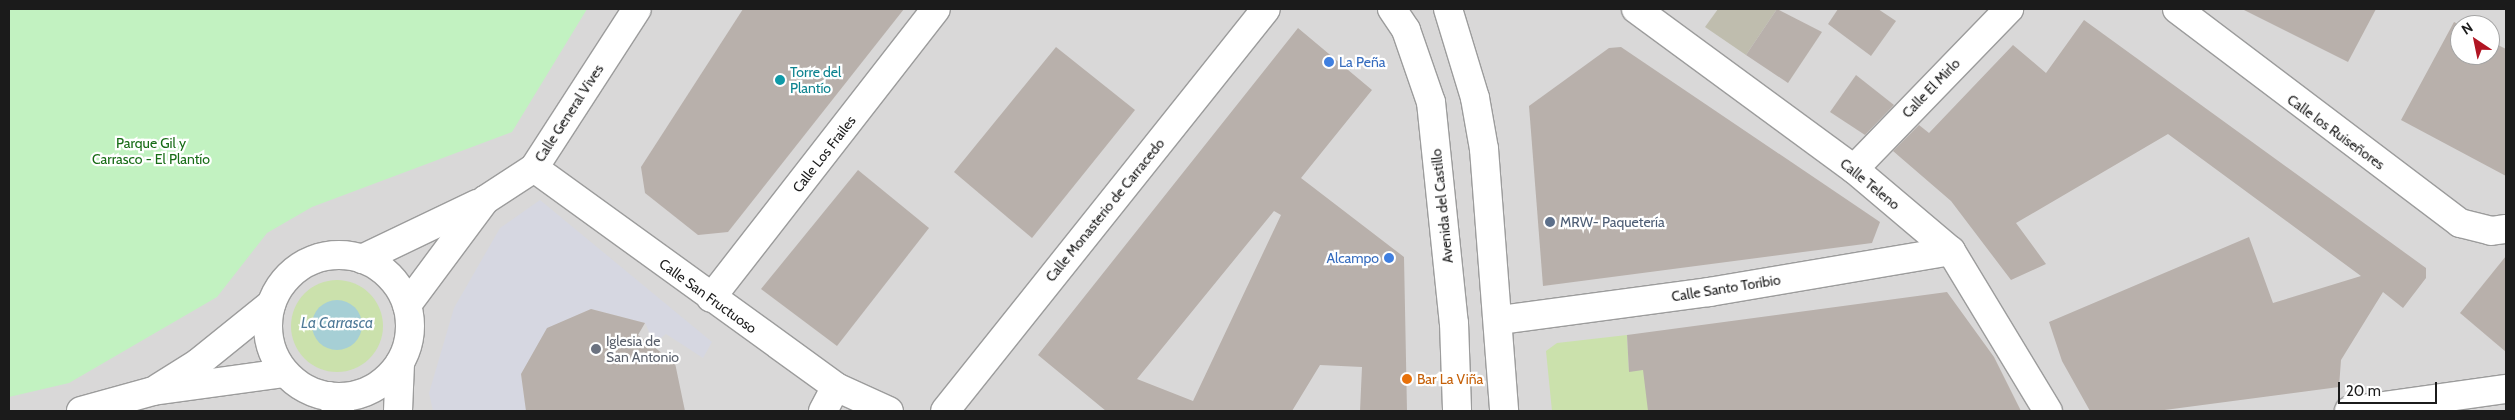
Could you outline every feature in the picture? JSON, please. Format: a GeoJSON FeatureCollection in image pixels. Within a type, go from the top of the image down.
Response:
{"type":"FeatureCollection","features":[{"type":"Feature","properties":{"kind":"street","name":"Calle General Vives"},"geometry":{"type":"LineString","coordinates":[[362,259],[485,200],[534,168],[636,9]]}},
{"type":"Feature","properties":{"kind":"street","name":"Calle Los Frailes"},"geometry":{"type":"LineString","coordinates":[[711,298],[936,9]]}},
{"type":"Feature","properties":{"kind":"street","name":"Calle Monasterio de Carracedo"},"geometry":{"type":"LineString","coordinates":[[945,411],[1266,9]]}},
{"type":"Feature","properties":{"kind":"street","name":"Avenida del Castillo"},"geometry":{"type":"LineString","coordinates":[[1392,9],[1406,30],[1431,102],[1454,323],[1457,411]]}},
{"type":"Feature","properties":{"kind":"street","name":"Calle Teleno"},"geometry":{"type":"LineString","coordinates":[[1636,9],[1854,169],[1951,251],[2048,411]]}},
{"type":"Feature","properties":{"kind":"street","name":"Calle El Mirlo"},"geometry":{"type":"LineString","coordinates":[[1854,169],[2009,9]]}},
{"type":"Feature","properties":{"kind":"street","name":"Calle los Ruiseñores"},"geometry":{"type":"LineString","coordinates":[[2177,9],[2460,223],[2491,231],[2506,229]]}},
{"type":"Feature","properties":{"kind":"street"},"geometry":{"type":"LineString","coordinates":[[1452,12],[1476,98],[1484,149],[1500,320],[1504,411]]}},
{"type":"Feature","properties":{"kind":"street","name":"Calle San Fructuoso"},"geometry":{"type":"LineString","coordinates":[[534,168],[836,388],[889,411]]}},
{"type":"Feature","properties":{"kind":"street","name":"Calle General Vives"},"geometry":{"type":"LineString","coordinates":[[407,304],[485,200]]}},
{"type":"Feature","properties":{"kind":"street","name":"Calle Santo Toribio"},"geometry":{"type":"LineString","coordinates":[[1500,320],[1709,292],[1951,251]]}},
{"type":"Feature","properties":{"kind":"street"},"geometry":{"type":"LineString","coordinates":[[398,411],[400,362],[410,324],[407,304],[390,276],[362,259],[325,257],[297,268],[281,284],[271,304],[269,340],[285,373],[312,392],[334,404],[369,390],[400,362]]}},
{"type":"Feature","properties":{"kind":"street"},"geometry":{"type":"LineString","coordinates":[[153,391],[198,363],[271,304]]}},
{"type":"Feature","properties":{"kind":"street"},"geometry":{"type":"LineString","coordinates":[[81,411],[153,391],[285,373]]}},
{"type":"Feature","properties":{"kind":"street"},"geometry":{"type":"LineString","coordinates":[[823,411],[836,388]]}},
{"type":"Feature","properties":{"kind":"street"},"geometry":{"type":"LineString","coordinates":[[2349,411],[2506,389]]}},
{"type":"Feature","properties":{"kind":"shaded area"},"geometry":{"type":"Polygon","coordinates":[[[9,9],[2506,9],[2506,411],[9,411],[9,9]]]}},
{"type":"Feature","properties":{"kind":"shaded area"},"geometry":{"type":"Polygon","coordinates":[[[1718,9],[1777,9],[1746,55],[1705,27],[1718,9]]]}},
{"type":"Feature","properties":{"kind":"shaded area"},"geometry":{"type":"Polygon","coordinates":[[[540,200],[712,342],[703,358],[666,334],[654,343],[645,323],[591,309],[547,329],[521,374],[526,411],[433,411],[429,393],[454,308],[500,228],[540,200]]]}},
{"type":"Feature","properties":{"kind":"green space","name":"Parque Gil y Carrasco - El Plantío"},"geometry":{"type":"Polygon","coordinates":[[[9,9],[587,9],[512,132],[312,207],[267,233],[217,297],[69,383],[9,397],[9,9]]]}},
{"type":"Feature","properties":{"kind":"green space"},"geometry":{"type":"Polygon","coordinates":[[[337,280],[354,284],[369,294],[379,309],[383,326],[379,343],[369,358],[354,368],[337,372],[320,368],[305,358],[295,343],[291,326],[295,309],[305,294],[320,284],[337,280]]]}},
{"type":"Feature","properties":{"kind":"green space"},"geometry":{"type":"Polygon","coordinates":[[[1627,335],[1629,371],[1651,369],[1648,411],[1552,411],[1546,351],[1557,343],[1627,335]]]}},
{"type":"Feature","properties":{"kind":"water","name":"La Carrasca"},"geometry":{"type":"Polygon","coordinates":[[[332,300],[342,300],[355,307],[362,320],[362,330],[355,343],[342,350],[332,350],[323,346],[316,339],[312,330],[312,320],[316,311],[323,304],[332,300]]]}},
{"type":"Feature","properties":{"kind":"building"},"geometry":{"type":"Polygon","coordinates":[[[743,9],[904,9],[728,232],[698,235],[645,193],[641,167],[743,9]]]}},
{"type":"Feature","properties":{"kind":"building"},"geometry":{"type":"Polygon","coordinates":[[[1777,9],[1822,32],[1788,83],[1746,55],[1777,9]]]}},
{"type":"Feature","properties":{"kind":"building"},"geometry":{"type":"Polygon","coordinates":[[[1838,9],[1878,9],[1896,21],[1871,56],[1828,24],[1838,9]]]}},
{"type":"Feature","properties":{"kind":"building"},"geometry":{"type":"Polygon","coordinates":[[[2242,9],[2376,9],[2348,62],[2242,9]]]}},
{"type":"Feature","properties":{"kind":"building"},"geometry":{"type":"Polygon","coordinates":[[[2084,20],[2426,268],[2426,278],[2403,308],[2383,292],[2341,360],[2339,387],[2157,411],[2090,411],[2062,361],[2049,322],[2249,237],[2273,303],[2361,276],[2168,134],[2016,223],[2046,264],[2011,280],[1951,201],[1893,151],[1919,125],[1929,133],[2013,45],[2046,73],[2084,20]]]}},
{"type":"Feature","properties":{"kind":"building"},"geometry":{"type":"Polygon","coordinates":[[[1298,28],[1372,90],[1301,178],[1404,257],[1407,411],[1360,411],[1362,367],[1320,365],[1292,411],[1106,411],[1038,355],[1298,28]],[[1274,211],[1137,379],[1193,401],[1281,215],[1274,211]]]}},
{"type":"Feature","properties":{"kind":"building"},"geometry":{"type":"Polygon","coordinates":[[[2450,29],[2450,65],[2500,65],[2500,46],[2506,49],[2506,176],[2401,120],[2450,29]]]}},
{"type":"Feature","properties":{"kind":"building"},"geometry":{"type":"Polygon","coordinates":[[[1056,47],[1135,110],[1032,238],[954,172],[1056,47]]]}},
{"type":"Feature","properties":{"kind":"building"},"geometry":{"type":"Polygon","coordinates":[[[1621,47],[1880,222],[1872,243],[1543,286],[1529,106],[1609,48],[1621,47]]]}},
{"type":"Feature","properties":{"kind":"building"},"geometry":{"type":"Polygon","coordinates":[[[1856,75],[1894,105],[1865,135],[1830,112],[1856,75]]]}},
{"type":"Feature","properties":{"kind":"building"},"geometry":{"type":"Polygon","coordinates":[[[858,170],[929,228],[837,346],[761,289],[858,170]]]}},
{"type":"Feature","properties":{"kind":"building"},"geometry":{"type":"Polygon","coordinates":[[[2506,256],[2506,352],[2460,313],[2506,256]]]}},
{"type":"Feature","properties":{"kind":"building"},"geometry":{"type":"Polygon","coordinates":[[[1947,292],[1994,357],[2021,411],[1648,411],[1643,370],[1629,372],[1627,335],[1947,292]]]}},
{"type":"Feature","properties":{"kind":"building","name":"Iglesia de San Antonio"},"geometry":{"type":"Polygon","coordinates":[[[591,309],[645,323],[638,335],[675,363],[685,411],[526,411],[521,374],[547,328],[591,309]]]}},
{"type":"Feature","properties":{"kind":"place","name":"La Peña"},"geometry":{"type":"Point","coordinates":[1329,62]}},
{"type":"Feature","properties":{"kind":"place","name":"Torre del Plantío"},"geometry":{"type":"Point","coordinates":[780,80]}},
{"type":"Feature","properties":{"kind":"place","name":"MRW- Paquetería"},"geometry":{"type":"Point","coordinates":[1550,222]}},
{"type":"Feature","properties":{"kind":"place","name":"Alcampo"},"geometry":{"type":"Point","coordinates":[1389,258]}},
{"type":"Feature","properties":{"kind":"place","name":"Iglesia de San Antonio"},"geometry":{"type":"Point","coordinates":[596,349]}},
{"type":"Feature","properties":{"kind":"place","name":"Bar La Viña"},"geometry":{"type":"Point","coordinates":[1407,379]}}]}
